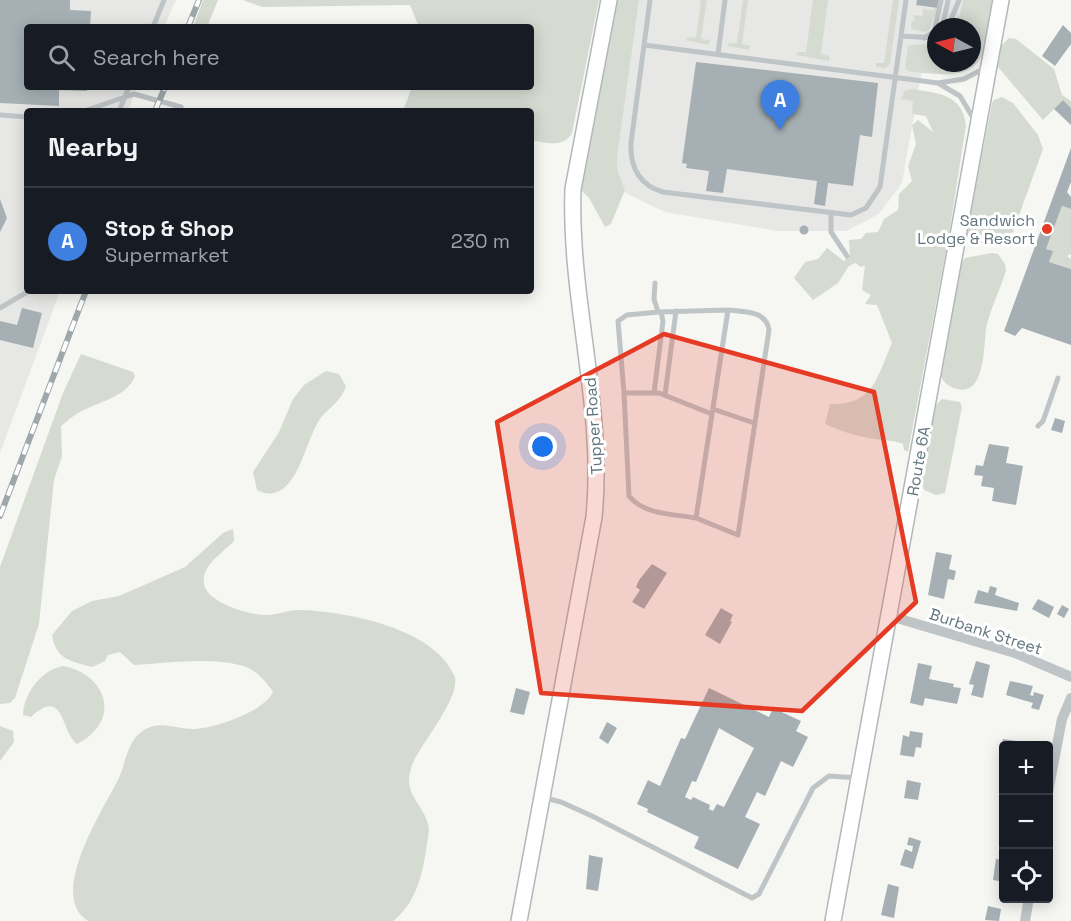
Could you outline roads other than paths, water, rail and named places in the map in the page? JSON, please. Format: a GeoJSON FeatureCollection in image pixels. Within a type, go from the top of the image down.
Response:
{"type":"FeatureCollection","features":[{"type":"Feature","properties":{"kind":"main road","name":"Tupper Road"},"geometry":{"type":"LineString","coordinates":[[519,921],[590,548],[597,484],[596,426],[573,246],[572,218],[573,189],[609,0]]}},
{"type":"Feature","properties":{"kind":"main road","name":"Route 6A"},"geometry":{"type":"LineString","coordinates":[[833,921],[1001,0]]}},
{"type":"Feature","properties":{"kind":"street","name":"Burbank Street"},"geometry":{"type":"LineString","coordinates":[[890,616],[1015,653],[1071,677]]}},
{"type":"Feature","properties":{"kind":"street"},"geometry":{"type":"LineString","coordinates":[[1053,766],[1062,719],[1071,698]]}},
{"type":"Feature","properties":{"kind":"street"},"geometry":{"type":"LineString","coordinates":[[1025,921],[1028,903]]}},
{"type":"Feature","properties":{"kind":"lane"},"geometry":{"type":"LineString","coordinates":[[154,24],[164,0]]}},
{"type":"Feature","properties":{"kind":"lane"},"geometry":{"type":"LineString","coordinates":[[650,0],[631,151],[639,179],[663,192],[831,213],[859,213],[877,193],[906,0]]}},
{"type":"Feature","properties":{"kind":"lane"},"geometry":{"type":"LineString","coordinates":[[718,54],[725,0]]}},
{"type":"Feature","properties":{"kind":"lane"},"geometry":{"type":"LineString","coordinates":[[924,38],[934,32],[944,0]]}},
{"type":"Feature","properties":{"kind":"lane"},"geometry":{"type":"LineString","coordinates":[[943,18],[944,0]]}},
{"type":"Feature","properties":{"kind":"lane"},"geometry":{"type":"LineString","coordinates":[[951,18],[958,0]]}},
{"type":"Feature","properties":{"kind":"lane"},"geometry":{"type":"LineString","coordinates":[[901,36],[927,38]]}},
{"type":"Feature","properties":{"kind":"lane"},"geometry":{"type":"LineString","coordinates":[[644,45],[938,83],[964,79],[989,66]]}},
{"type":"Feature","properties":{"kind":"lane"},"geometry":{"type":"LineString","coordinates":[[938,83],[960,96],[972,113],[978,130]]}},
{"type":"Feature","properties":{"kind":"lane"},"geometry":{"type":"LineString","coordinates":[[120,108],[128,90]]}},
{"type":"Feature","properties":{"kind":"lane"},"geometry":{"type":"LineString","coordinates":[[92,108],[134,94],[181,106]]}},
{"type":"Feature","properties":{"kind":"lane"},"geometry":{"type":"LineString","coordinates":[[0,115],[24,117]]}},
{"type":"Feature","properties":{"kind":"lane"},"geometry":{"type":"LineString","coordinates":[[831,213],[831,232],[848,256]]}},
{"type":"Feature","properties":{"kind":"lane"},"geometry":{"type":"LineString","coordinates":[[654,393],[663,321],[654,299],[655,283]]}},
{"type":"Feature","properties":{"kind":"lane"},"geometry":{"type":"LineString","coordinates":[[0,308],[24,293]]}},
{"type":"Feature","properties":{"kind":"lane"},"geometry":{"type":"LineString","coordinates":[[696,518],[728,310]]}},
{"type":"Feature","properties":{"kind":"lane"},"geometry":{"type":"LineString","coordinates":[[728,310],[759,315],[768,323],[738,535],[696,518],[670,515],[640,506],[629,496],[618,321],[627,315],[659,312],[728,310]]}},
{"type":"Feature","properties":{"kind":"lane"},"geometry":{"type":"LineString","coordinates":[[665,395],[676,311]]}},
{"type":"Feature","properties":{"kind":"lane"},"geometry":{"type":"LineString","coordinates":[[1038,426],[1043,421],[1058,378]]}},
{"type":"Feature","properties":{"kind":"lane"},"geometry":{"type":"LineString","coordinates":[[624,393],[665,395],[712,412],[754,423]]}},
{"type":"Feature","properties":{"kind":"lane"},"geometry":{"type":"LineString","coordinates":[[543,798],[561,802],[670,854],[682,865],[752,898],[759,894],[813,788],[829,776],[859,778]]}},
{"type":"Feature","properties":{"kind":"railway"},"geometry":{"type":"LineString","coordinates":[[189,24],[199,0]]}},
{"type":"Feature","properties":{"kind":"railway"},"geometry":{"type":"LineString","coordinates":[[156,108],[164,90]]}},
{"type":"Feature","properties":{"kind":"railway"},"geometry":{"type":"LineString","coordinates":[[0,516],[85,294]]}},
{"type":"Feature","properties":{"kind":"place","name":"Stop & Shop"},"geometry":{"type":"Point","coordinates":[780,130]}},
{"type":"Feature","properties":{"kind":"place","name":"Sandwich Lodge & Resort"},"geometry":{"type":"Point","coordinates":[1047,229]}}]}
